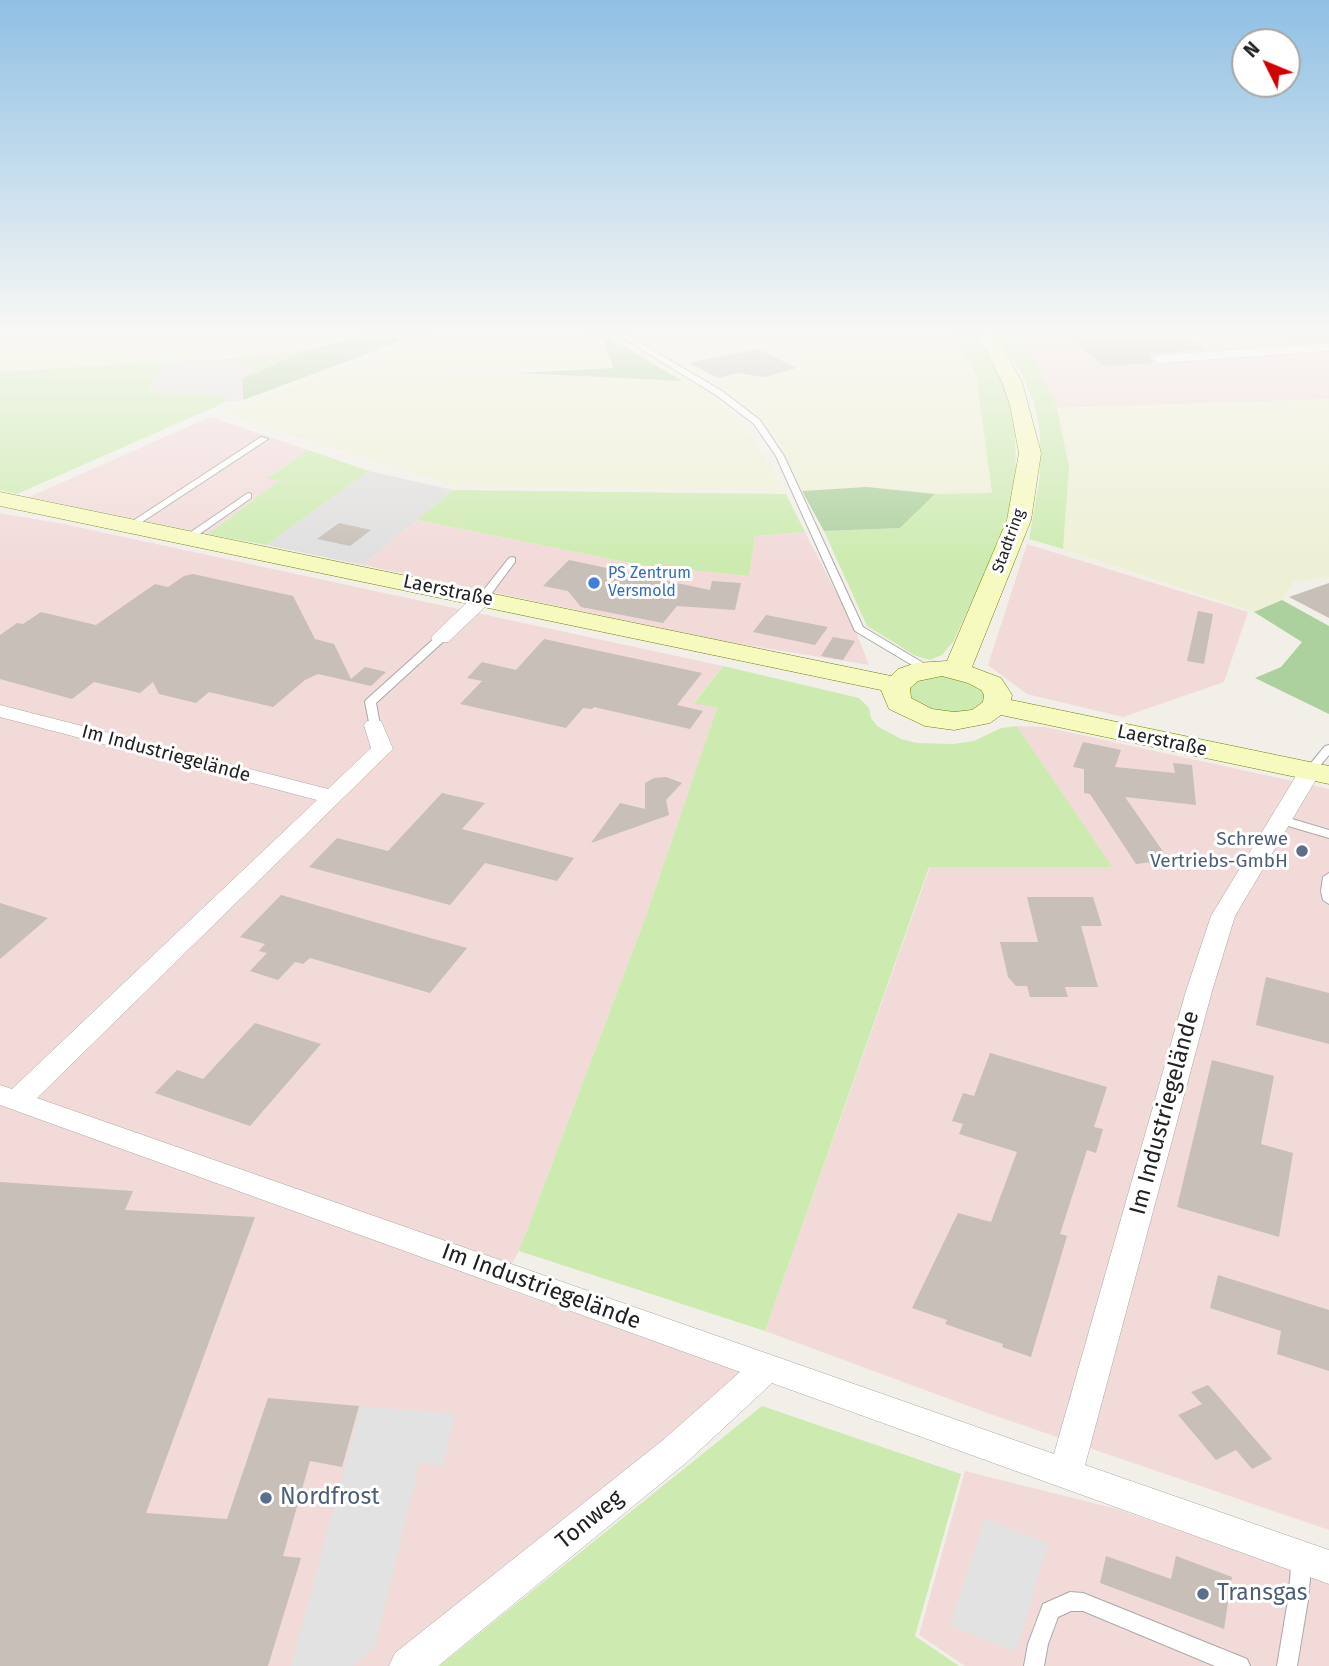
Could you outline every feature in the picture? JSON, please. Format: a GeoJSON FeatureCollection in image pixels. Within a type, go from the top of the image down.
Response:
{"type":"FeatureCollection","features":[{"type":"Feature","properties":{"kind":"main road","name":"Stadtring"},"geometry":{"type":"LineString","coordinates":[[957,670],[1019,520],[1030,453],[1021,408]]}},
{"type":"Feature","properties":{"kind":"main road","name":"Laerstraße"},"geometry":{"type":"LineString","coordinates":[[0,499],[896,685]]}},
{"type":"Feature","properties":{"kind":"main road"},"geometry":{"type":"LineString","coordinates":[[926,669],[957,670],[991,684],[998,695],[996,705],[981,717],[961,721],[939,720],[910,711],[899,703],[895,694],[896,685],[908,675],[926,669]]}},
{"type":"Feature","properties":{"kind":"main road","name":"Laerstraße"},"geometry":{"type":"LineString","coordinates":[[996,705],[1319,773]]}},
{"type":"Feature","properties":{"kind":"street"},"geometry":{"type":"LineString","coordinates":[[441,638],[482,598]]}},
{"type":"Feature","properties":{"kind":"street","name":"Im Industriegelände"},"geometry":{"type":"LineString","coordinates":[[0,711],[332,797]]}},
{"type":"Feature","properties":{"kind":"street","name":"Im Industriegelände"},"geometry":{"type":"LineString","coordinates":[[374,725],[382,749],[8,1098],[1315,1562]]}},
{"type":"Feature","properties":{"kind":"street","name":"Im Industriegelände"},"geometry":{"type":"LineString","coordinates":[[1066,1473],[1203,979],[1223,916],[1282,820],[1319,773]]}},
{"type":"Feature","properties":{"kind":"street","name":"Tonweg"},"geometry":{"type":"LineString","coordinates":[[408,1666],[676,1451],[767,1368]]}},
{"type":"Feature","properties":{"kind":"lane"},"geometry":{"type":"LineString","coordinates":[[738,408],[757,422],[780,456],[859,629],[926,669]]}},
{"type":"Feature","properties":{"kind":"lane"},"geometry":{"type":"LineString","coordinates":[[130,526],[264,439]]}},
{"type":"Feature","properties":{"kind":"lane"},"geometry":{"type":"LineString","coordinates":[[188,538],[248,496]]}},
{"type":"Feature","properties":{"kind":"lane"},"geometry":{"type":"LineString","coordinates":[[482,598],[512,560]]}},
{"type":"Feature","properties":{"kind":"lane"},"geometry":{"type":"LineString","coordinates":[[374,725],[370,702],[441,638]]}},
{"type":"Feature","properties":{"kind":"lane"},"geometry":{"type":"LineString","coordinates":[[1319,773],[1329,748]]}},
{"type":"Feature","properties":{"kind":"lane"},"geometry":{"type":"LineString","coordinates":[[1282,820],[1329,834]]}},
{"type":"Feature","properties":{"kind":"lane"},"geometry":{"type":"LineString","coordinates":[[1329,877],[1329,900]]}},
{"type":"Feature","properties":{"kind":"lane"},"geometry":{"type":"LineString","coordinates":[[1287,1666],[1298,1600],[1315,1562]]}},
{"type":"Feature","properties":{"kind":"lane"},"geometry":{"type":"LineString","coordinates":[[1034,1666],[1038,1644],[1050,1611],[1070,1601],[1083,1602],[1240,1666]]}},
{"type":"Feature","properties":{"kind":"shaded area"},"geometry":{"type":"Polygon","coordinates":[[[210,417],[308,450],[268,477],[280,481],[208,534],[29,497],[210,417]]]}},
{"type":"Feature","properties":{"kind":"shaded area"},"geometry":{"type":"Polygon","coordinates":[[[369,471],[453,490],[363,565],[266,545],[369,471]]]}},
{"type":"Feature","properties":{"kind":"shaded area"},"geometry":{"type":"Polygon","coordinates":[[[0,513],[64,524],[723,666],[694,702],[717,708],[646,916],[519,1251],[498,1286],[745,1373],[391,1666],[0,1666],[0,513]]]}},
{"type":"Feature","properties":{"kind":"shaded area"},"geometry":{"type":"Polygon","coordinates":[[[417,520],[641,565],[749,576],[755,536],[805,532],[854,627],[869,665],[734,643],[363,565],[417,520]]]}},
{"type":"Feature","properties":{"kind":"shaded area"},"geometry":{"type":"Polygon","coordinates":[[[1027,544],[1248,612],[1224,682],[1123,717],[1027,694],[988,665],[1027,544]]]}},
{"type":"Feature","properties":{"kind":"shaded area"},"geometry":{"type":"Polygon","coordinates":[[[1017,726],[1045,727],[1329,789],[1329,1530],[990,1414],[765,1331],[930,867],[1111,867],[1017,726]]]}},
{"type":"Feature","properties":{"kind":"shaded area"},"geometry":{"type":"Polygon","coordinates":[[[361,1406],[455,1414],[443,1465],[419,1464],[375,1648],[353,1666],[291,1666],[361,1406]]]}},
{"type":"Feature","properties":{"kind":"shaded area"},"geometry":{"type":"Polygon","coordinates":[[[965,1471],[1117,1509],[1329,1583],[1329,1666],[965,1666],[919,1635],[965,1471]]]}},
{"type":"Feature","properties":{"kind":"shaded area"},"geometry":{"type":"Polygon","coordinates":[[[985,1519],[1048,1543],[1016,1652],[950,1625],[985,1519]]]}},
{"type":"Feature","properties":{"kind":"green space"},"geometry":{"type":"Polygon","coordinates":[[[0,408],[213,408],[17,494],[0,490],[0,408]]]}},
{"type":"Feature","properties":{"kind":"green space"},"geometry":{"type":"Polygon","coordinates":[[[238,408],[724,408],[745,425],[784,491],[455,486],[222,414],[238,408]]]}},
{"type":"Feature","properties":{"kind":"green space"},"geometry":{"type":"Polygon","coordinates":[[[747,408],[980,408],[992,493],[935,494],[866,487],[802,491],[772,430],[747,408]]]}},
{"type":"Feature","properties":{"kind":"green space"},"geometry":{"type":"Polygon","coordinates":[[[980,408],[1010,408],[1015,422],[1016,487],[999,543],[953,642],[942,655],[930,660],[916,656],[867,626],[824,531],[900,528],[935,494],[992,493],[980,408]]]}},
{"type":"Feature","properties":{"kind":"green space"},"geometry":{"type":"Polygon","coordinates":[[[1035,408],[1057,408],[1069,467],[1063,549],[1029,539],[1040,476],[1040,433],[1035,408]]]}},
{"type":"Feature","properties":{"kind":"green space"},"geometry":{"type":"Polygon","coordinates":[[[1057,408],[1329,408],[1329,577],[1293,582],[1282,600],[1254,612],[1063,549],[1069,467],[1057,408]]]}},
{"type":"Feature","properties":{"kind":"green space"},"geometry":{"type":"Polygon","coordinates":[[[308,450],[369,471],[266,545],[208,534],[279,481],[267,478],[308,450]]]}},
{"type":"Feature","properties":{"kind":"green space"},"geometry":{"type":"Polygon","coordinates":[[[866,487],[935,494],[900,528],[824,531],[802,491],[866,487]]]}},
{"type":"Feature","properties":{"kind":"green space"},"geometry":{"type":"Polygon","coordinates":[[[453,490],[786,494],[805,532],[755,536],[749,576],[641,565],[417,520],[453,490]]]}},
{"type":"Feature","properties":{"kind":"green space"},"geometry":{"type":"Polygon","coordinates":[[[1282,600],[1329,626],[1329,714],[1255,678],[1281,667],[1302,642],[1254,612],[1282,600]]]}},
{"type":"Feature","properties":{"kind":"green space"},"geometry":{"type":"Polygon","coordinates":[[[723,666],[859,698],[869,708],[871,718],[877,726],[901,739],[917,743],[953,744],[974,741],[1001,728],[1017,726],[1112,867],[929,867],[765,1331],[519,1251],[646,916],[717,708],[694,703],[723,666]]]}},
{"type":"Feature","properties":{"kind":"green space"},"geometry":{"type":"Polygon","coordinates":[[[936,674],[981,685],[989,701],[962,717],[911,705],[909,682],[936,674]]]}},
{"type":"Feature","properties":{"kind":"green space"},"geometry":{"type":"Polygon","coordinates":[[[762,1406],[961,1474],[915,1636],[959,1666],[439,1666],[762,1406]]]}},
{"type":"Feature","properties":{"kind":"building"},"geometry":{"type":"Polygon","coordinates":[[[339,523],[371,530],[350,546],[317,539],[339,523]]]}},
{"type":"Feature","properties":{"kind":"building"},"geometry":{"type":"Polygon","coordinates":[[[569,560],[710,590],[712,581],[741,583],[735,610],[677,606],[663,623],[581,607],[568,591],[543,586],[569,560]]]}},
{"type":"Feature","properties":{"kind":"building"},"geometry":{"type":"Polygon","coordinates":[[[193,574],[293,596],[315,639],[334,644],[351,679],[365,667],[386,672],[371,686],[318,674],[305,680],[273,707],[209,692],[196,703],[159,694],[153,682],[140,693],[94,682],[72,699],[0,679],[0,635],[17,623],[23,624],[41,612],[96,625],[155,584],[168,587],[184,576],[193,574]]]}},
{"type":"Feature","properties":{"kind":"building"},"geometry":{"type":"Polygon","coordinates":[[[1329,583],[1329,618],[1289,597],[1329,583]]]}},
{"type":"Feature","properties":{"kind":"building"},"geometry":{"type":"Polygon","coordinates":[[[1198,611],[1213,614],[1204,664],[1187,661],[1198,611]]]}},
{"type":"Feature","properties":{"kind":"building"},"geometry":{"type":"Polygon","coordinates":[[[766,615],[828,627],[815,645],[753,632],[766,615]]]}},
{"type":"Feature","properties":{"kind":"building"},"geometry":{"type":"Polygon","coordinates":[[[833,637],[855,641],[843,660],[821,656],[833,637]]]}},
{"type":"Feature","properties":{"kind":"building"},"geometry":{"type":"Polygon","coordinates":[[[544,639],[702,673],[677,705],[703,711],[690,729],[594,707],[583,708],[566,728],[460,704],[482,681],[467,678],[482,662],[516,670],[544,639]]]}},
{"type":"Feature","properties":{"kind":"building"},"geometry":{"type":"Polygon","coordinates":[[[1083,742],[1121,750],[1115,767],[1175,773],[1173,763],[1192,765],[1196,805],[1125,797],[1169,860],[1136,864],[1090,794],[1084,793],[1084,769],[1073,767],[1083,742]]]}},
{"type":"Feature","properties":{"kind":"building"},"geometry":{"type":"Polygon","coordinates":[[[666,777],[682,783],[666,800],[669,815],[591,843],[620,803],[645,809],[645,783],[654,778],[666,777]]]}},
{"type":"Feature","properties":{"kind":"building"},"geometry":{"type":"Polygon","coordinates":[[[442,793],[485,803],[462,829],[574,858],[557,881],[485,863],[450,905],[309,867],[337,838],[388,851],[442,793]]]}},
{"type":"Feature","properties":{"kind":"building"},"geometry":{"type":"Polygon","coordinates":[[[281,895],[467,948],[430,993],[310,958],[303,964],[295,962],[278,980],[250,971],[267,953],[259,951],[265,944],[240,937],[281,895]]]}},
{"type":"Feature","properties":{"kind":"building"},"geometry":{"type":"Polygon","coordinates":[[[1027,897],[1093,897],[1102,926],[1081,926],[1098,987],[1065,987],[1068,997],[1030,997],[1027,986],[1016,986],[1008,977],[1000,942],[1038,942],[1027,897]]]}},
{"type":"Feature","properties":{"kind":"building"},"geometry":{"type":"Polygon","coordinates":[[[0,903],[48,918],[0,959],[0,903]]]}},
{"type":"Feature","properties":{"kind":"building"},"geometry":{"type":"Polygon","coordinates":[[[1266,977],[1329,993],[1329,1044],[1256,1025],[1266,977]]]}},
{"type":"Feature","properties":{"kind":"building"},"geometry":{"type":"Polygon","coordinates":[[[255,1023],[321,1044],[250,1126],[155,1093],[177,1070],[203,1079],[255,1023]]]}},
{"type":"Feature","properties":{"kind":"building"},"geometry":{"type":"Polygon","coordinates":[[[990,1053],[1107,1087],[1094,1127],[1103,1129],[1096,1153],[1087,1150],[1060,1234],[1067,1236],[1031,1357],[1002,1347],[1003,1344],[945,1324],[947,1320],[912,1308],[958,1213],[991,1222],[1017,1152],[959,1134],[963,1124],[952,1121],[963,1093],[974,1096],[990,1053]]]}},
{"type":"Feature","properties":{"kind":"building"},"geometry":{"type":"Polygon","coordinates":[[[1212,1060],[1274,1076],[1261,1144],[1293,1153],[1279,1237],[1177,1207],[1212,1060]]]}},
{"type":"Feature","properties":{"kind":"building"},"geometry":{"type":"Polygon","coordinates":[[[0,1182],[133,1191],[125,1210],[255,1217],[146,1513],[227,1519],[268,1398],[359,1406],[342,1467],[310,1461],[283,1556],[301,1558],[268,1666],[0,1666],[0,1182]]]}},
{"type":"Feature","properties":{"kind":"building"},"geometry":{"type":"Polygon","coordinates":[[[1218,1275],[1329,1310],[1329,1371],[1277,1354],[1281,1331],[1210,1308],[1218,1275]]]}},
{"type":"Feature","properties":{"kind":"building"},"geometry":{"type":"Polygon","coordinates":[[[1208,1385],[1272,1459],[1252,1469],[1236,1450],[1216,1460],[1178,1415],[1202,1404],[1191,1392],[1208,1385]]]}},
{"type":"Feature","properties":{"kind":"building"},"geometry":{"type":"Polygon","coordinates":[[[1106,1556],[1171,1579],[1176,1556],[1232,1577],[1224,1629],[1100,1583],[1106,1556]]]}},
{"type":"Feature","properties":{"kind":"place","name":"PS Zentrum Versmold"},"geometry":{"type":"Point","coordinates":[594,583]}},
{"type":"Feature","properties":{"kind":"place","name":"Schrewe Vertriebs-GmbH"},"geometry":{"type":"Point","coordinates":[1302,851]}},
{"type":"Feature","properties":{"kind":"place","name":"Nordfrost"},"geometry":{"type":"Point","coordinates":[266,1498]}},
{"type":"Feature","properties":{"kind":"place","name":"Transgas"},"geometry":{"type":"Point","coordinates":[1203,1594]}}]}
